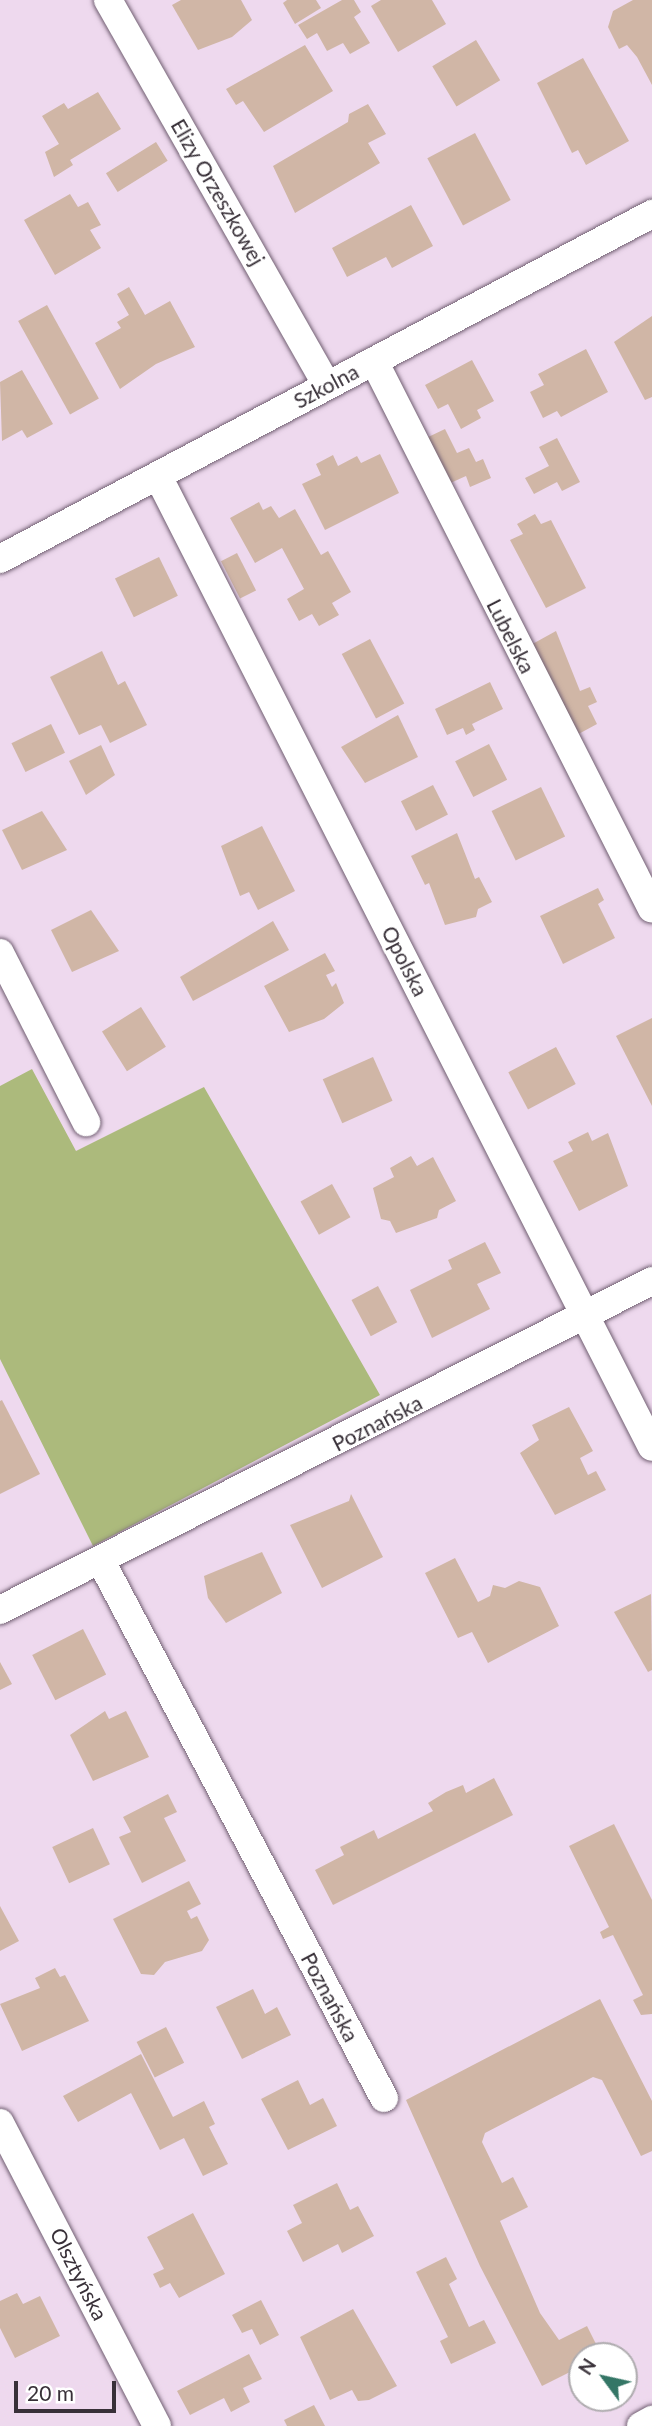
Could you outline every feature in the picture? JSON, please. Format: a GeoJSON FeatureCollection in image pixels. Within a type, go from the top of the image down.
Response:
{"type":"FeatureCollection","features":[{"type":"Feature","properties":{"kind":"street","name":"Elizy Orzeszkowej"},"geometry":{"type":"LineString","coordinates":[[108,0],[327,385]]}},
{"type":"Feature","properties":{"kind":"street","name":"Szkolna"},"geometry":{"type":"LineString","coordinates":[[0,559],[652,214]]}},
{"type":"Feature","properties":{"kind":"street","name":"Lubelska"},"geometry":{"type":"LineString","coordinates":[[374,361],[652,909]]}},
{"type":"Feature","properties":{"kind":"street","name":"Opolska"},"geometry":{"type":"LineString","coordinates":[[158,477],[652,1447]]}},
{"type":"Feature","properties":{"kind":"street"},"geometry":{"type":"LineString","coordinates":[[0,953],[86,1122]]}},
{"type":"Feature","properties":{"kind":"street","name":"Poznańska"},"geometry":{"type":"LineString","coordinates":[[0,1611],[652,1281]]}},
{"type":"Feature","properties":{"kind":"street","name":"Poznańska"},"geometry":{"type":"LineString","coordinates":[[101,1561],[384,2098]]}},
{"type":"Feature","properties":{"kind":"street","name":"Olsztyńska"},"geometry":{"type":"LineString","coordinates":[[0,2123],[158,2426]]}},
{"type":"Feature","properties":{"kind":"street"},"geometry":{"type":"LineString","coordinates":[[641,2426],[652,2420]]}},
{"type":"Feature","properties":{"kind":"green space"},"geometry":{"type":"Polygon","coordinates":[[[32,1069],[76,1151],[204,1087],[380,1395],[93,1546],[0,1359],[0,1086],[32,1069]]]}},
{"type":"Feature","properties":{"kind":"building"},"geometry":{"type":"Polygon","coordinates":[[[181,0],[241,0],[252,20],[232,37],[198,50],[172,5],[181,0]]]}},
{"type":"Feature","properties":{"kind":"building"},"geometry":{"type":"Polygon","coordinates":[[[287,0],[316,0],[321,8],[295,24],[283,3],[287,0]]]}},
{"type":"Feature","properties":{"kind":"building"},"geometry":{"type":"Polygon","coordinates":[[[342,0],[354,0],[361,12],[354,17],[370,43],[350,54],[343,43],[327,51],[317,33],[307,39],[298,25],[342,0]]]}},
{"type":"Feature","properties":{"kind":"building"},"geometry":{"type":"Polygon","coordinates":[[[381,0],[432,0],[446,24],[398,52],[371,6],[381,0]]]}},
{"type":"Feature","properties":{"kind":"building"},"geometry":{"type":"Polygon","coordinates":[[[633,0],[652,0],[652,85],[637,57],[627,45],[619,49],[608,27],[613,11],[633,0]]]}},
{"type":"Feature","properties":{"kind":"building"},"geometry":{"type":"Polygon","coordinates":[[[476,40],[500,80],[456,107],[432,66],[476,40]]]}},
{"type":"Feature","properties":{"kind":"building"},"geometry":{"type":"Polygon","coordinates":[[[305,45],[333,91],[264,132],[243,101],[236,105],[226,89],[305,45]]]}},
{"type":"Feature","properties":{"kind":"building"},"geometry":{"type":"Polygon","coordinates":[[[583,58],[629,141],[586,165],[578,150],[572,153],[537,83],[583,58]]]}},
{"type":"Feature","properties":{"kind":"building"},"geometry":{"type":"Polygon","coordinates":[[[98,92],[121,129],[70,160],[73,165],[54,177],[45,152],[59,144],[42,116],[64,103],[68,109],[98,92]]]}},
{"type":"Feature","properties":{"kind":"building"},"geometry":{"type":"Polygon","coordinates":[[[368,104],[386,134],[368,143],[380,163],[295,213],[273,166],[348,122],[349,114],[368,104]]]}},
{"type":"Feature","properties":{"kind":"building"},"geometry":{"type":"Polygon","coordinates":[[[475,133],[511,200],[463,225],[427,158],[475,133]]]}},
{"type":"Feature","properties":{"kind":"building"},"geometry":{"type":"Polygon","coordinates":[[[156,142],[168,161],[118,192],[106,173],[156,142]]]}},
{"type":"Feature","properties":{"kind":"building"},"geometry":{"type":"Polygon","coordinates":[[[70,194],[78,207],[88,202],[101,225],[90,230],[101,248],[55,275],[24,220],[70,194]]]}},
{"type":"Feature","properties":{"kind":"building"},"geometry":{"type":"Polygon","coordinates":[[[411,205],[433,246],[392,268],[386,257],[347,277],[332,248],[411,205]]]}},
{"type":"Feature","properties":{"kind":"building"},"geometry":{"type":"Polygon","coordinates":[[[129,287],[145,315],[170,301],[195,347],[156,364],[120,389],[95,343],[121,328],[117,322],[129,315],[117,294],[129,287]]]}},
{"type":"Feature","properties":{"kind":"building"},"geometry":{"type":"Polygon","coordinates":[[[47,305],[99,399],[70,415],[18,321],[47,305]]]}},
{"type":"Feature","properties":{"kind":"building"},"geometry":{"type":"Polygon","coordinates":[[[652,316],[652,397],[645,400],[614,342],[652,316]]]}},
{"type":"Feature","properties":{"kind":"building"},"geometry":{"type":"Polygon","coordinates":[[[586,349],[608,392],[561,417],[557,411],[543,418],[530,392],[544,385],[538,374],[586,349]]]}},
{"type":"Feature","properties":{"kind":"building"},"geometry":{"type":"Polygon","coordinates":[[[472,360],[494,401],[477,410],[481,418],[461,429],[448,404],[438,409],[425,385],[472,360]]]}},
{"type":"Feature","properties":{"kind":"building"},"geometry":{"type":"Polygon","coordinates":[[[22,370],[53,424],[27,438],[22,430],[2,441],[0,382],[22,370]]]}},
{"type":"Feature","properties":{"kind":"building"},"geometry":{"type":"Polygon","coordinates":[[[445,429],[457,453],[469,448],[476,462],[483,459],[491,478],[470,487],[466,476],[446,485],[424,439],[445,429]]]}},
{"type":"Feature","properties":{"kind":"building"},"geometry":{"type":"Polygon","coordinates":[[[557,438],[580,482],[562,491],[557,482],[534,494],[525,478],[549,466],[539,447],[557,438]]]}},
{"type":"Feature","properties":{"kind":"building"},"geometry":{"type":"Polygon","coordinates":[[[380,454],[399,493],[325,530],[302,484],[321,475],[316,464],[333,455],[338,466],[357,456],[361,463],[380,454]]]}},
{"type":"Feature","properties":{"kind":"building"},"geometry":{"type":"Polygon","coordinates":[[[259,502],[263,510],[271,506],[279,518],[295,509],[321,555],[328,551],[351,592],[332,603],[339,615],[319,626],[312,614],[299,621],[287,599],[304,589],[282,548],[255,563],[230,518],[259,502]]]}},
{"type":"Feature","properties":{"kind":"building"},"geometry":{"type":"Polygon","coordinates":[[[535,514],[541,524],[551,520],[586,588],[546,608],[510,540],[523,534],[517,524],[535,514]]]}},
{"type":"Feature","properties":{"kind":"building"},"geometry":{"type":"Polygon","coordinates":[[[237,553],[256,590],[240,599],[221,561],[237,553]]]}},
{"type":"Feature","properties":{"kind":"building"},"geometry":{"type":"Polygon","coordinates":[[[159,557],[178,596],[134,617],[115,578],[159,557]]]}},
{"type":"Feature","properties":{"kind":"building"},"geometry":{"type":"Polygon","coordinates":[[[556,631],[580,691],[590,687],[597,702],[588,706],[597,724],[573,737],[527,647],[556,631]]]}},
{"type":"Feature","properties":{"kind":"building"},"geometry":{"type":"Polygon","coordinates":[[[370,639],[404,703],[376,718],[342,654],[370,639]]]}},
{"type":"Feature","properties":{"kind":"building"},"geometry":{"type":"Polygon","coordinates":[[[102,651],[118,685],[125,681],[147,725],[110,743],[101,725],[79,735],[50,677],[102,651]]]}},
{"type":"Feature","properties":{"kind":"building"},"geometry":{"type":"Polygon","coordinates":[[[490,682],[503,709],[472,724],[475,730],[466,735],[463,728],[447,735],[435,709],[490,682]]]}},
{"type":"Feature","properties":{"kind":"building"},"geometry":{"type":"Polygon","coordinates":[[[398,715],[418,757],[365,783],[341,747],[398,715]]]}},
{"type":"Feature","properties":{"kind":"building"},"geometry":{"type":"Polygon","coordinates":[[[51,724],[65,753],[25,772],[11,743],[51,724]]]}},
{"type":"Feature","properties":{"kind":"building"},"geometry":{"type":"Polygon","coordinates":[[[489,744],[507,780],[473,797],[455,761],[489,744]]]}},
{"type":"Feature","properties":{"kind":"building"},"geometry":{"type":"Polygon","coordinates":[[[101,745],[115,775],[86,795],[69,761],[101,745]]]}},
{"type":"Feature","properties":{"kind":"building"},"geometry":{"type":"Polygon","coordinates":[[[433,785],[448,814],[416,831],[401,801],[433,785]]]}},
{"type":"Feature","properties":{"kind":"building"},"geometry":{"type":"Polygon","coordinates":[[[541,787],[565,836],[516,861],[492,811],[541,787]]]}},
{"type":"Feature","properties":{"kind":"building"},"geometry":{"type":"Polygon","coordinates":[[[42,811],[67,850],[22,870],[2,830],[42,811]]]}},
{"type":"Feature","properties":{"kind":"building"},"geometry":{"type":"Polygon","coordinates":[[[262,826],[295,891],[258,910],[249,892],[240,896],[221,846],[262,826]]]}},
{"type":"Feature","properties":{"kind":"building"},"geometry":{"type":"Polygon","coordinates":[[[457,833],[475,879],[479,877],[492,902],[478,909],[476,917],[445,925],[429,883],[425,885],[411,856],[457,833]]]}},
{"type":"Feature","properties":{"kind":"building"},"geometry":{"type":"Polygon","coordinates":[[[598,888],[604,900],[598,904],[615,938],[563,964],[540,916],[598,888]]]}},
{"type":"Feature","properties":{"kind":"building"},"geometry":{"type":"Polygon","coordinates":[[[91,910],[119,951],[72,972],[51,930],[91,910]]]}},
{"type":"Feature","properties":{"kind":"building"},"geometry":{"type":"Polygon","coordinates":[[[273,921],[289,950],[193,1001],[180,977],[273,921]]]}},
{"type":"Feature","properties":{"kind":"building"},"geometry":{"type":"Polygon","coordinates":[[[325,953],[335,971],[326,975],[332,987],[336,983],[344,1003],[324,1019],[289,1032],[264,986],[325,953]]]}},
{"type":"Feature","properties":{"kind":"building"},"geometry":{"type":"Polygon","coordinates":[[[141,1007],[166,1047],[127,1071],[102,1031],[141,1007]]]}},
{"type":"Feature","properties":{"kind":"building"},"geometry":{"type":"Polygon","coordinates":[[[652,1018],[652,1106],[616,1036],[652,1018]]]}},
{"type":"Feature","properties":{"kind":"building"},"geometry":{"type":"Polygon","coordinates":[[[556,1047],[576,1084],[528,1109],[508,1072],[556,1047]]]}},
{"type":"Feature","properties":{"kind":"building"},"geometry":{"type":"Polygon","coordinates":[[[373,1057],[393,1101],[342,1123],[323,1079],[373,1057]]]}},
{"type":"Feature","properties":{"kind":"building"},"geometry":{"type":"Polygon","coordinates":[[[588,1132],[592,1141],[608,1133],[628,1186],[579,1211],[553,1161],[573,1151],[568,1142],[588,1132]]]}},
{"type":"Feature","properties":{"kind":"building"},"geometry":{"type":"Polygon","coordinates":[[[411,1156],[417,1166],[433,1157],[456,1201],[439,1210],[437,1218],[396,1233],[390,1221],[381,1219],[373,1188],[394,1177],[390,1168],[411,1156]]]}},
{"type":"Feature","properties":{"kind":"building"},"geometry":{"type":"Polygon","coordinates":[[[332,1184],[350,1217],[319,1235],[301,1201],[332,1184]]]}},
{"type":"Feature","properties":{"kind":"building"},"geometry":{"type":"Polygon","coordinates":[[[485,1242],[501,1273],[477,1284],[490,1309],[432,1338],[410,1290],[452,1269],[448,1260],[485,1242]]]}},
{"type":"Feature","properties":{"kind":"building"},"geometry":{"type":"Polygon","coordinates":[[[378,1286],[397,1322],[371,1336],[352,1300],[378,1286]]]}},
{"type":"Feature","properties":{"kind":"building"},"geometry":{"type":"Polygon","coordinates":[[[2,1400],[40,1474],[0,1494],[0,1401],[2,1400]]]}},
{"type":"Feature","properties":{"kind":"building"},"geometry":{"type":"Polygon","coordinates":[[[569,1407],[593,1451],[580,1458],[588,1475],[596,1471],[606,1490],[555,1515],[520,1453],[539,1440],[532,1425],[569,1407]]]}},
{"type":"Feature","properties":{"kind":"building"},"geometry":{"type":"Polygon","coordinates":[[[351,1494],[383,1557],[322,1588],[290,1525],[349,1501],[351,1494]]]}},
{"type":"Feature","properties":{"kind":"building"},"geometry":{"type":"Polygon","coordinates":[[[262,1552],[282,1593],[226,1623],[208,1598],[204,1576],[262,1552]]]}},
{"type":"Feature","properties":{"kind":"building"},"geometry":{"type":"Polygon","coordinates":[[[455,1558],[478,1602],[490,1596],[493,1585],[505,1588],[519,1581],[540,1587],[559,1626],[488,1663],[472,1632],[458,1638],[425,1573],[455,1558]]]}},
{"type":"Feature","properties":{"kind":"building"},"geometry":{"type":"Polygon","coordinates":[[[651,1594],[652,1670],[648,1672],[614,1612],[651,1594]]]}},
{"type":"Feature","properties":{"kind":"building"},"geometry":{"type":"Polygon","coordinates":[[[83,1629],[106,1674],[55,1700],[32,1655],[83,1629]]]}},
{"type":"Feature","properties":{"kind":"building"},"geometry":{"type":"Polygon","coordinates":[[[0,1662],[12,1684],[0,1690],[0,1662]]]}},
{"type":"Feature","properties":{"kind":"building"},"geometry":{"type":"Polygon","coordinates":[[[105,1711],[109,1719],[126,1711],[149,1757],[93,1781],[70,1735],[105,1711]]]}},
{"type":"Feature","properties":{"kind":"building"},"geometry":{"type":"Polygon","coordinates":[[[494,1778],[513,1815],[333,1905],[315,1870],[344,1855],[340,1847],[374,1830],[378,1839],[433,1811],[428,1803],[446,1792],[463,1785],[466,1793],[494,1778]]]}},
{"type":"Feature","properties":{"kind":"building"},"geometry":{"type":"Polygon","coordinates":[[[168,1794],[177,1812],[164,1818],[186,1861],[142,1883],[119,1837],[131,1832],[123,1817],[168,1794]]]}},
{"type":"Feature","properties":{"kind":"building"},"geometry":{"type":"Polygon","coordinates":[[[614,1824],[652,1900],[652,2014],[641,2015],[633,2000],[643,1995],[613,1935],[603,1939],[600,1932],[609,1927],[569,1846],[614,1824]]]}},
{"type":"Feature","properties":{"kind":"building"},"geometry":{"type":"Polygon","coordinates":[[[93,1828],[110,1864],[69,1883],[52,1847],[93,1828]]]}},
{"type":"Feature","properties":{"kind":"building"},"geometry":{"type":"Polygon","coordinates":[[[189,1881],[201,1904],[187,1911],[191,1919],[197,1916],[209,1940],[202,1951],[165,1962],[154,1975],[141,1974],[113,1919],[189,1881]]]}},
{"type":"Feature","properties":{"kind":"building"},"geometry":{"type":"Polygon","coordinates":[[[0,1906],[19,1941],[0,1951],[0,1906]]]}},
{"type":"Feature","properties":{"kind":"building"},"geometry":{"type":"Polygon","coordinates":[[[55,1968],[60,1977],[65,1975],[89,2021],[22,2051],[0,2004],[40,1988],[35,1978],[55,1968]]]}},
{"type":"Feature","properties":{"kind":"building"},"geometry":{"type":"Polygon","coordinates":[[[253,1989],[265,2014],[277,2007],[291,2035],[242,2059],[216,2007],[253,1989]]]}},
{"type":"Feature","properties":{"kind":"building"},"geometry":{"type":"Polygon","coordinates":[[[600,1999],[652,2101],[652,2151],[641,2156],[602,2080],[593,2077],[485,2133],[482,2142],[502,2183],[513,2177],[528,2207],[500,2221],[540,2313],[559,2340],[587,2326],[595,2342],[568,2342],[568,2373],[542,2386],[480,2266],[406,2100],[600,1999]]]}},
{"type":"Feature","properties":{"kind":"building"},"geometry":{"type":"Polygon","coordinates":[[[166,2027],[184,2063],[155,2078],[137,2042],[166,2027]]]}},
{"type":"Feature","properties":{"kind":"building"},"geometry":{"type":"Polygon","coordinates":[[[141,2054],[173,2117],[204,2101],[215,2124],[209,2127],[228,2164],[203,2176],[184,2138],[160,2150],[131,2093],[78,2122],[63,2096],[141,2054]]]}},
{"type":"Feature","properties":{"kind":"building"},"geometry":{"type":"Polygon","coordinates":[[[298,2080],[310,2105],[323,2098],[337,2126],[288,2150],[261,2099],[298,2080]]]}},
{"type":"Feature","properties":{"kind":"building"},"geometry":{"type":"Polygon","coordinates":[[[337,2183],[350,2210],[358,2206],[374,2236],[342,2253],[338,2244],[303,2262],[287,2231],[302,2223],[293,2205],[337,2183]]]}},
{"type":"Feature","properties":{"kind":"building"},"geometry":{"type":"Polygon","coordinates":[[[193,2213],[225,2274],[179,2298],[170,2283],[160,2288],[153,2274],[164,2269],[147,2237],[193,2213]]]}},
{"type":"Feature","properties":{"kind":"building"},"geometry":{"type":"Polygon","coordinates":[[[446,2257],[457,2279],[449,2284],[469,2327],[484,2320],[496,2343],[451,2364],[440,2341],[448,2337],[416,2272],[446,2257]]]}},
{"type":"Feature","properties":{"kind":"building"},"geometry":{"type":"Polygon","coordinates":[[[17,2293],[23,2304],[40,2296],[60,2336],[15,2358],[0,2328],[0,2301],[17,2293]]]}},
{"type":"Feature","properties":{"kind":"building"},"geometry":{"type":"Polygon","coordinates":[[[261,2300],[279,2335],[260,2345],[252,2329],[242,2333],[232,2315],[261,2300]]]}},
{"type":"Feature","properties":{"kind":"building"},"geometry":{"type":"Polygon","coordinates":[[[353,2309],[397,2386],[369,2400],[358,2401],[352,2390],[330,2400],[300,2337],[353,2309]]]}},
{"type":"Feature","properties":{"kind":"building"},"geometry":{"type":"Polygon","coordinates":[[[249,2354],[262,2379],[243,2388],[250,2402],[231,2412],[224,2398],[190,2415],[177,2391],[249,2354]]]}},
{"type":"Feature","properties":{"kind":"building"},"geometry":{"type":"Polygon","coordinates":[[[314,2405],[325,2426],[287,2426],[284,2420],[314,2405]]]}}]}
